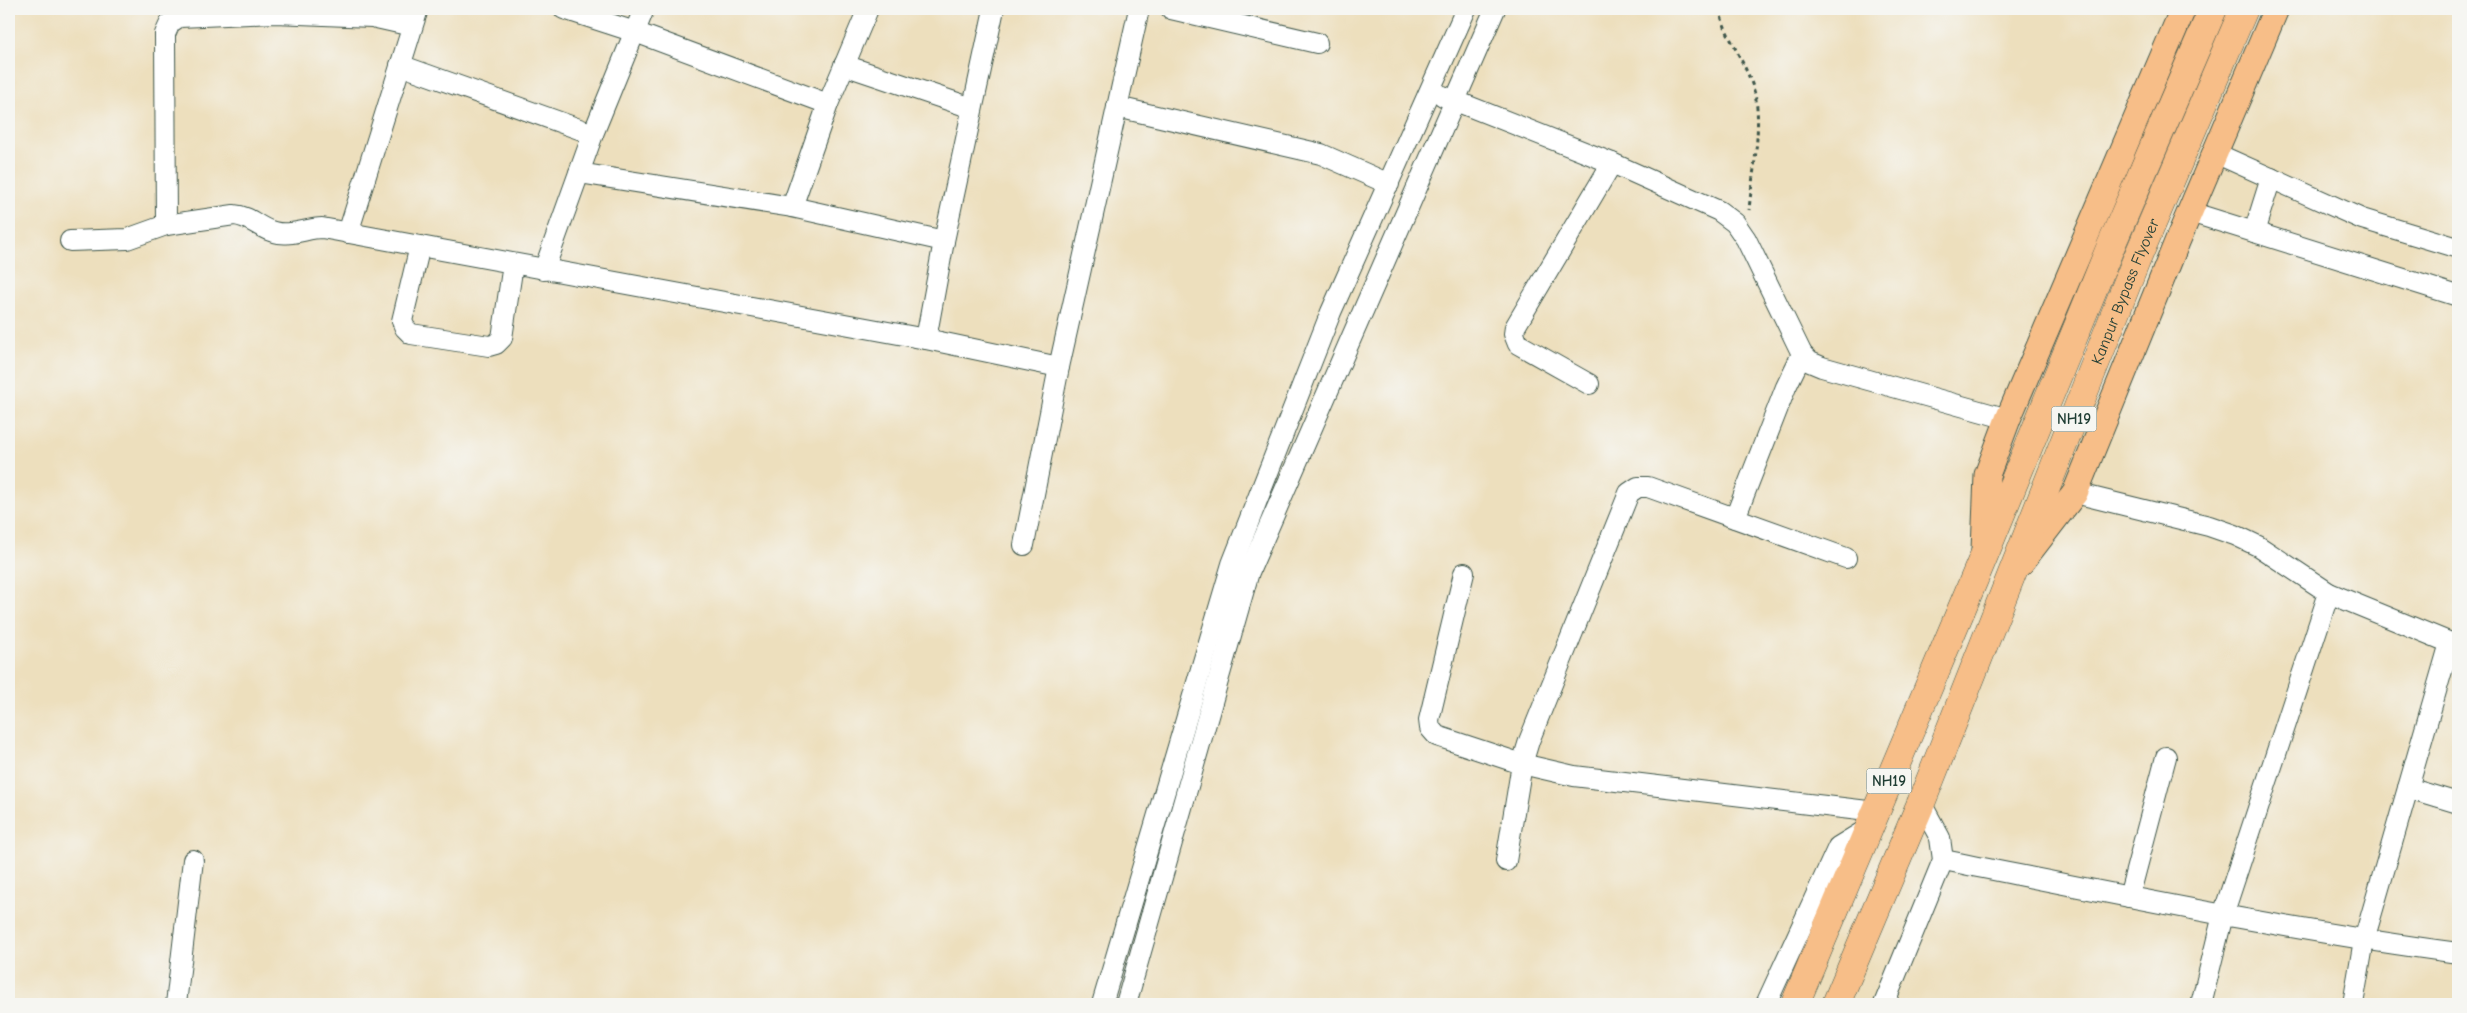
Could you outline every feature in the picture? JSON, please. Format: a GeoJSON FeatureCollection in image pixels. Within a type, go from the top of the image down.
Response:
{"type":"FeatureCollection","features":[{"type":"Feature","properties":{"kind":"highway","name":"Kanpur Bypass Flyover"},"geometry":{"type":"LineString","coordinates":[[1983,558],[2110,248],[2213,9]]}},
{"type":"Feature","properties":{"kind":"highway","name":"Kanpur Bypass Flyover"},"geometry":{"type":"LineString","coordinates":[[2011,576],[2136,261],[2244,9]]}},
{"type":"Feature","properties":{"kind":"highway","name":"NH19"},"geometry":{"type":"LineString","coordinates":[[1795,1004],[1983,558]]}},
{"type":"Feature","properties":{"kind":"highway","name":"NH19"},"geometry":{"type":"LineString","coordinates":[[1836,1004],[1921,803],[2011,576]]}},
{"type":"Feature","properties":{"kind":"main road"},"geometry":{"type":"LineString","coordinates":[[1983,558],[1988,475],[2008,419],[2183,9]]}},
{"type":"Feature","properties":{"kind":"main road"},"geometry":{"type":"LineString","coordinates":[[2011,576],[2075,493],[2190,212],[2276,9]]}},
{"type":"Feature","properties":{"kind":"street"},"geometry":{"type":"LineString","coordinates":[[564,9],[635,32],[828,104]]}},
{"type":"Feature","properties":{"kind":"street"},"geometry":{"type":"LineString","coordinates":[[544,270],[593,134],[644,9]]}},
{"type":"Feature","properties":{"kind":"street"},"geometry":{"type":"LineString","coordinates":[[792,207],[828,104],[868,9]]}},
{"type":"Feature","properties":{"kind":"street"},"geometry":{"type":"LineString","coordinates":[[926,339],[944,241],[994,9]]}},
{"type":"Feature","properties":{"kind":"street"},"geometry":{"type":"LineString","coordinates":[[1024,545],[1058,368],[1139,9]]}},
{"type":"Feature","properties":{"kind":"street"},"geometry":{"type":"LineString","coordinates":[[1171,9],[1317,43]]}},
{"type":"Feature","properties":{"kind":"street"},"geometry":{"type":"LineString","coordinates":[[1102,1004],[1232,564],[1331,312],[1466,9]]}},
{"type":"Feature","properties":{"kind":"street"},"geometry":{"type":"LineString","coordinates":[[1126,1004],[1249,572],[1495,9]]}},
{"type":"Feature","properties":{"kind":"street"},"geometry":{"type":"LineString","coordinates":[[166,225],[165,34],[170,23],[179,17],[275,13],[415,17],[348,233]]}},
{"type":"Feature","properties":{"kind":"street"},"geometry":{"type":"LineString","coordinates":[[400,65],[593,134]]}},
{"type":"Feature","properties":{"kind":"street"},"geometry":{"type":"LineString","coordinates":[[844,65],[972,108]]}},
{"type":"Feature","properties":{"kind":"street"},"geometry":{"type":"LineString","coordinates":[[1431,91],[1612,163],[1719,211],[1735,223],[1746,239],[1802,354],[1810,362],[2008,419]]}},
{"type":"Feature","properties":{"kind":"street"},"geometry":{"type":"LineString","coordinates":[[1117,107],[1321,154],[1389,184]]}},
{"type":"Feature","properties":{"kind":"street"},"geometry":{"type":"LineString","coordinates":[[2215,152],[2362,219],[2458,248]]}},
{"type":"Feature","properties":{"kind":"street"},"geometry":{"type":"LineString","coordinates":[[1589,384],[1518,344],[1514,334],[1515,326],[1612,163]]}},
{"type":"Feature","properties":{"kind":"street"},"geometry":{"type":"LineString","coordinates":[[579,173],[792,207],[944,241]]}},
{"type":"Feature","properties":{"kind":"street"},"geometry":{"type":"LineString","coordinates":[[2254,232],[2271,178]]}},
{"type":"Feature","properties":{"kind":"street"},"geometry":{"type":"LineString","coordinates":[[2190,212],[2458,296]]}},
{"type":"Feature","properties":{"kind":"street"},"geometry":{"type":"LineString","coordinates":[[70,241],[127,239],[166,225],[234,215],[251,219],[274,232],[284,234],[322,228],[926,339],[1058,368]]}},
{"type":"Feature","properties":{"kind":"street"},"geometry":{"type":"LineString","coordinates":[[420,246],[402,321],[405,328],[411,334],[489,346],[496,344],[502,338],[513,264]]}},
{"type":"Feature","properties":{"kind":"street"},"geometry":{"type":"LineString","coordinates":[[1735,518],[1786,387],[1802,354]]}},
{"type":"Feature","properties":{"kind":"street"},"geometry":{"type":"LineString","coordinates":[[1506,862],[1522,764],[1532,732],[1629,493],[1638,487],[1648,487],[1846,558]]}},
{"type":"Feature","properties":{"kind":"street"},"geometry":{"type":"LineString","coordinates":[[2075,493],[2209,526],[2235,536],[2258,546],[2329,594],[2454,645],[2408,788],[2364,940],[2353,1004]]}},
{"type":"Feature","properties":{"kind":"street"},"geometry":{"type":"LineString","coordinates":[[1464,573],[1429,720],[1430,728],[1436,736],[1446,741],[1522,764],[1574,776],[1873,820]]}},
{"type":"Feature","properties":{"kind":"street"},"geometry":{"type":"LineString","coordinates":[[2201,1004],[2223,915],[2329,594]]}},
{"type":"Feature","properties":{"kind":"street"},"geometry":{"type":"LineString","coordinates":[[2129,896],[2166,757]]}},
{"type":"Feature","properties":{"kind":"street"},"geometry":{"type":"LineString","coordinates":[[2408,788],[2458,803]]}},
{"type":"Feature","properties":{"kind":"street"},"geometry":{"type":"LineString","coordinates":[[1884,1004],[1943,860],[1940,838],[1921,803]]}},
{"type":"Feature","properties":{"kind":"street"},"geometry":{"type":"LineString","coordinates":[[1766,1004],[1838,847],[1873,820]]}},
{"type":"Feature","properties":{"kind":"street"},"geometry":{"type":"LineString","coordinates":[[176,1004],[193,860]]}},
{"type":"Feature","properties":{"kind":"street"},"geometry":{"type":"LineString","coordinates":[[1943,860],[2223,915],[2364,940],[2458,954]]}},
{"type":"Feature","properties":{"kind":"path"},"geometry":{"type":"LineString","coordinates":[[1719,9],[1733,47],[1753,86],[1757,103],[1746,239]]}}]}
